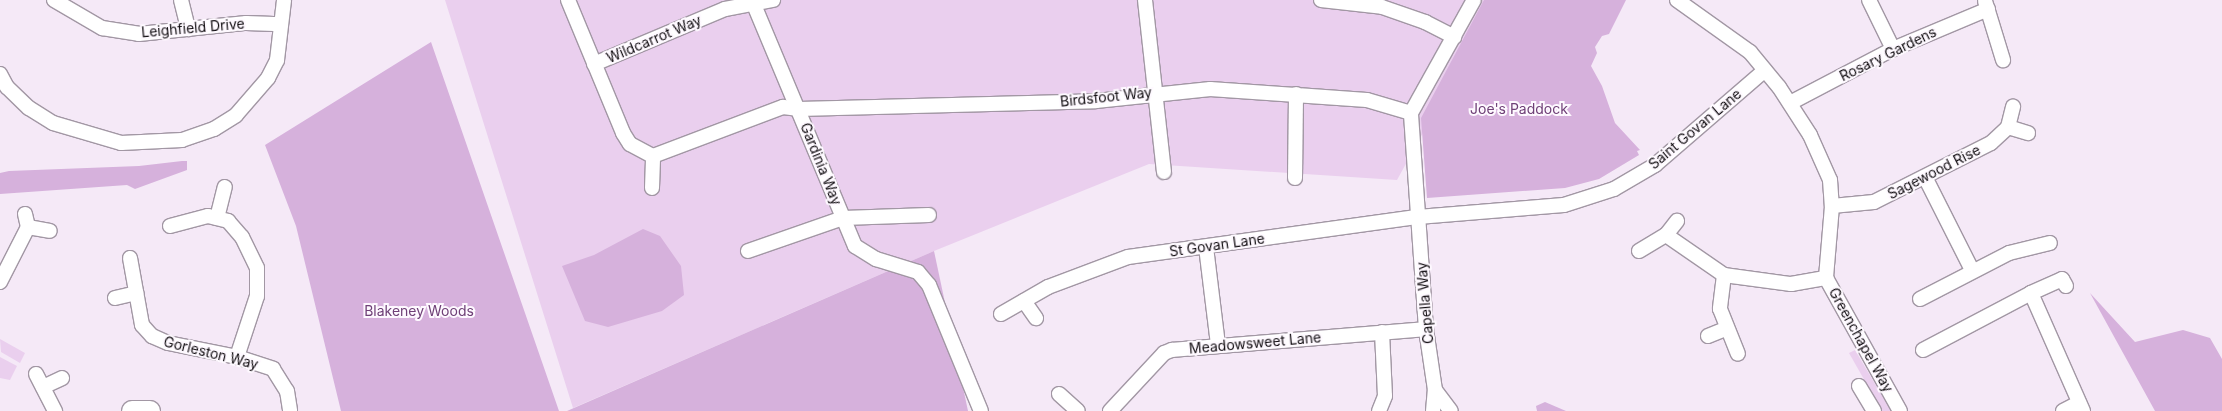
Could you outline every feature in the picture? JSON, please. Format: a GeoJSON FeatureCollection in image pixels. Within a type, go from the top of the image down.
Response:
{"type":"FeatureCollection","features":[{"type":"Feature","properties":{"kind":"street","name":"Leighfield Drive"},"geometry":{"type":"LineString","coordinates":[[54,0],[102,28],[139,34],[246,22],[281,24]]}},
{"type":"Feature","properties":{"kind":"street"},"geometry":{"type":"LineString","coordinates":[[181,0],[188,29]]}},
{"type":"Feature","properties":{"kind":"street"},"geometry":{"type":"LineString","coordinates":[[0,74],[7,87],[29,108],[53,123],[121,143],[182,140],[214,129],[236,115],[255,96],[277,60],[284,0]]}},
{"type":"Feature","properties":{"kind":"street"},"geometry":{"type":"LineString","coordinates":[[568,0],[630,144],[653,156],[652,188]]}},
{"type":"Feature","properties":{"kind":"street","name":"Wildcarrot Way"},"geometry":{"type":"LineString","coordinates":[[594,64],[725,9],[753,2],[773,0]]}},
{"type":"Feature","properties":{"kind":"street"},"geometry":{"type":"LineString","coordinates":[[1145,0],[1164,172]]}},
{"type":"Feature","properties":{"kind":"street"},"geometry":{"type":"LineString","coordinates":[[1321,0],[1382,6],[1425,22],[1454,37]]}},
{"type":"Feature","properties":{"kind":"street"},"geometry":{"type":"LineString","coordinates":[[1411,113],[1474,0]]}},
{"type":"Feature","properties":{"kind":"street","name":"Greenchapel Way"},"geometry":{"type":"LineString","coordinates":[[1677,0],[1692,4],[1750,52],[1790,103],[1810,135],[1830,180],[1832,206],[1826,278],[1900,411]]}},
{"type":"Feature","properties":{"kind":"street"},"geometry":{"type":"LineString","coordinates":[[1869,0],[1893,49]]}},
{"type":"Feature","properties":{"kind":"street","name":"Gardinia Way"},"geometry":{"type":"LineString","coordinates":[[753,2],[843,218]]}},
{"type":"Feature","properties":{"kind":"street"},"geometry":{"type":"LineString","coordinates":[[1987,4],[2003,60]]}},
{"type":"Feature","properties":{"kind":"street","name":"Rosary Gardens"},"geometry":{"type":"LineString","coordinates":[[1790,103],[1893,49],[1987,4]]}},
{"type":"Feature","properties":{"kind":"street","name":"Saint Govan Lane"},"geometry":{"type":"LineString","coordinates":[[1418,217],[1564,206],[1614,188],[1655,165],[1765,70]]}},
{"type":"Feature","properties":{"kind":"street","name":"Birdsfoot Way"},"geometry":{"type":"LineString","coordinates":[[653,156],[783,107],[799,110],[1096,101],[1155,92],[1210,89],[1367,100],[1411,113]]}},
{"type":"Feature","properties":{"kind":"street"},"geometry":{"type":"LineString","coordinates":[[1295,178],[1296,94]]}},
{"type":"Feature","properties":{"kind":"street"},"geometry":{"type":"LineString","coordinates":[[2014,107],[2008,127],[2028,133]]}},
{"type":"Feature","properties":{"kind":"street","name":"Capella Way"},"geometry":{"type":"LineString","coordinates":[[1411,113],[1426,329],[1435,390],[1432,411]]}},
{"type":"Feature","properties":{"kind":"street","name":"Sagewood Rise"},"geometry":{"type":"LineString","coordinates":[[1832,206],[1874,202],[1991,143],[2008,127]]}},
{"type":"Feature","properties":{"kind":"street"},"geometry":{"type":"LineString","coordinates":[[1925,177],[1972,270]]}},
{"type":"Feature","properties":{"kind":"street"},"geometry":{"type":"LineString","coordinates":[[217,218],[225,187]]}},
{"type":"Feature","properties":{"kind":"street","name":"Gardinia Way"},"geometry":{"type":"LineString","coordinates":[[748,251],[843,218],[929,215]]}},
{"type":"Feature","properties":{"kind":"street"},"geometry":{"type":"LineString","coordinates":[[170,226],[208,216],[228,221],[242,237],[256,268],[257,296],[245,325],[237,357]]}},
{"type":"Feature","properties":{"kind":"street","name":"St Govan Lane"},"geometry":{"type":"LineString","coordinates":[[1001,314],[1048,287],[1128,257],[1418,217]]}},
{"type":"Feature","properties":{"kind":"street"},"geometry":{"type":"LineString","coordinates":[[843,218],[855,246],[876,259],[918,272],[929,285],[980,411]]}},
{"type":"Feature","properties":{"kind":"street"},"geometry":{"type":"LineString","coordinates":[[1638,252],[1666,235],[1678,220]]}},
{"type":"Feature","properties":{"kind":"street"},"geometry":{"type":"LineString","coordinates":[[0,282],[27,221],[50,231]]}},
{"type":"Feature","properties":{"kind":"street"},"geometry":{"type":"LineString","coordinates":[[1666,235],[1724,275],[1791,284],[1826,278]]}},
{"type":"Feature","properties":{"kind":"street"},"geometry":{"type":"LineString","coordinates":[[1920,299],[1972,270],[2009,253],[2050,243]]}},
{"type":"Feature","properties":{"kind":"street"},"geometry":{"type":"LineString","coordinates":[[1206,247],[1218,345]]}},
{"type":"Feature","properties":{"kind":"street","name":"Gorleston Way"},"geometry":{"type":"LineString","coordinates":[[130,258],[142,325],[152,336],[168,343],[237,357],[273,369],[287,392],[290,411]]}},
{"type":"Feature","properties":{"kind":"street"},"geometry":{"type":"LineString","coordinates":[[1724,275],[1720,309],[1725,329],[1738,354]]}},
{"type":"Feature","properties":{"kind":"street"},"geometry":{"type":"LineString","coordinates":[[1923,350],[2031,293],[2062,279],[2066,286]]}},
{"type":"Feature","properties":{"kind":"street"},"geometry":{"type":"LineString","coordinates":[[115,298],[136,292]]}},
{"type":"Feature","properties":{"kind":"street"},"geometry":{"type":"LineString","coordinates":[[2031,293],[2081,407],[2063,411]]}},
{"type":"Feature","properties":{"kind":"street"},"geometry":{"type":"LineString","coordinates":[[1024,300],[1036,318]]}},
{"type":"Feature","properties":{"kind":"street","name":"Meadowsweet Lane"},"geometry":{"type":"LineString","coordinates":[[1110,411],[1164,353],[1218,345],[1426,329]]}},
{"type":"Feature","properties":{"kind":"street"},"geometry":{"type":"LineString","coordinates":[[1708,336],[1725,329]]}},
{"type":"Feature","properties":{"kind":"street"},"geometry":{"type":"LineString","coordinates":[[1379,411],[1385,396],[1382,332]]}},
{"type":"Feature","properties":{"kind":"street"},"geometry":{"type":"LineString","coordinates":[[55,411],[39,380],[62,378]]}},
{"type":"Feature","properties":{"kind":"street"},"geometry":{"type":"LineString","coordinates":[[1860,386],[1874,411]]}},
{"type":"Feature","properties":{"kind":"street"},"geometry":{"type":"LineString","coordinates":[[1435,390],[1452,411]]}},
{"type":"Feature","properties":{"kind":"street"},"geometry":{"type":"LineString","coordinates":[[1059,394],[1078,411]]}},
{"type":"Feature","properties":{"kind":"street"},"geometry":{"type":"LineString","coordinates":[[132,411],[150,411]]}},
{"type":"Feature","properties":{"kind":"shaded area"},"geometry":{"type":"Polygon","coordinates":[[[445,0],[1496,0],[1397,180],[1149,164],[934,251],[573,408],[445,0]]]}},
{"type":"Feature","properties":{"kind":"shaded area","name":"Joe's Paddock"},"geometry":{"type":"Polygon","coordinates":[[[1484,0],[1626,0],[1609,34],[1602,36],[1595,47],[1597,53],[1591,66],[1602,86],[1615,123],[1640,150],[1637,151],[1639,155],[1599,179],[1565,188],[1427,198],[1421,118],[1484,0]]]}},
{"type":"Feature","properties":{"kind":"shaded area","name":"Blakeney Woods"},"geometry":{"type":"Polygon","coordinates":[[[431,42],[559,411],[341,411],[296,226],[265,145],[431,42]]]}},
{"type":"Feature","properties":{"kind":"shaded area"},"geometry":{"type":"Polygon","coordinates":[[[187,161],[187,170],[135,189],[127,185],[0,194],[0,173],[9,171],[139,166],[187,161]]]}},
{"type":"Feature","properties":{"kind":"shaded area"},"geometry":{"type":"Polygon","coordinates":[[[643,229],[660,236],[681,266],[684,295],[662,311],[608,327],[585,321],[562,266],[594,255],[643,229]]]}},
{"type":"Feature","properties":{"kind":"shaded area"},"geometry":{"type":"Polygon","coordinates":[[[934,251],[968,411],[567,411],[934,251]]]}},
{"type":"Feature","properties":{"kind":"shaded area"},"geometry":{"type":"Polygon","coordinates":[[[2090,293],[2135,342],[2183,330],[2210,338],[2222,359],[2222,411],[2155,411],[2090,293]]]}},
{"type":"Feature","properties":{"kind":"shaded area"},"geometry":{"type":"Polygon","coordinates":[[[0,339],[25,353],[20,363],[1,352],[0,339]]]}},
{"type":"Feature","properties":{"kind":"shaded area"},"geometry":{"type":"Polygon","coordinates":[[[1855,350],[1891,411],[1882,411],[1849,353],[1855,350]]]}},
{"type":"Feature","properties":{"kind":"shaded area"},"geometry":{"type":"Polygon","coordinates":[[[0,357],[17,366],[10,380],[0,378],[0,357]]]}},
{"type":"Feature","properties":{"kind":"shaded area"},"geometry":{"type":"Polygon","coordinates":[[[1545,402],[1566,411],[1537,411],[1536,406],[1545,402]]]}}]}
